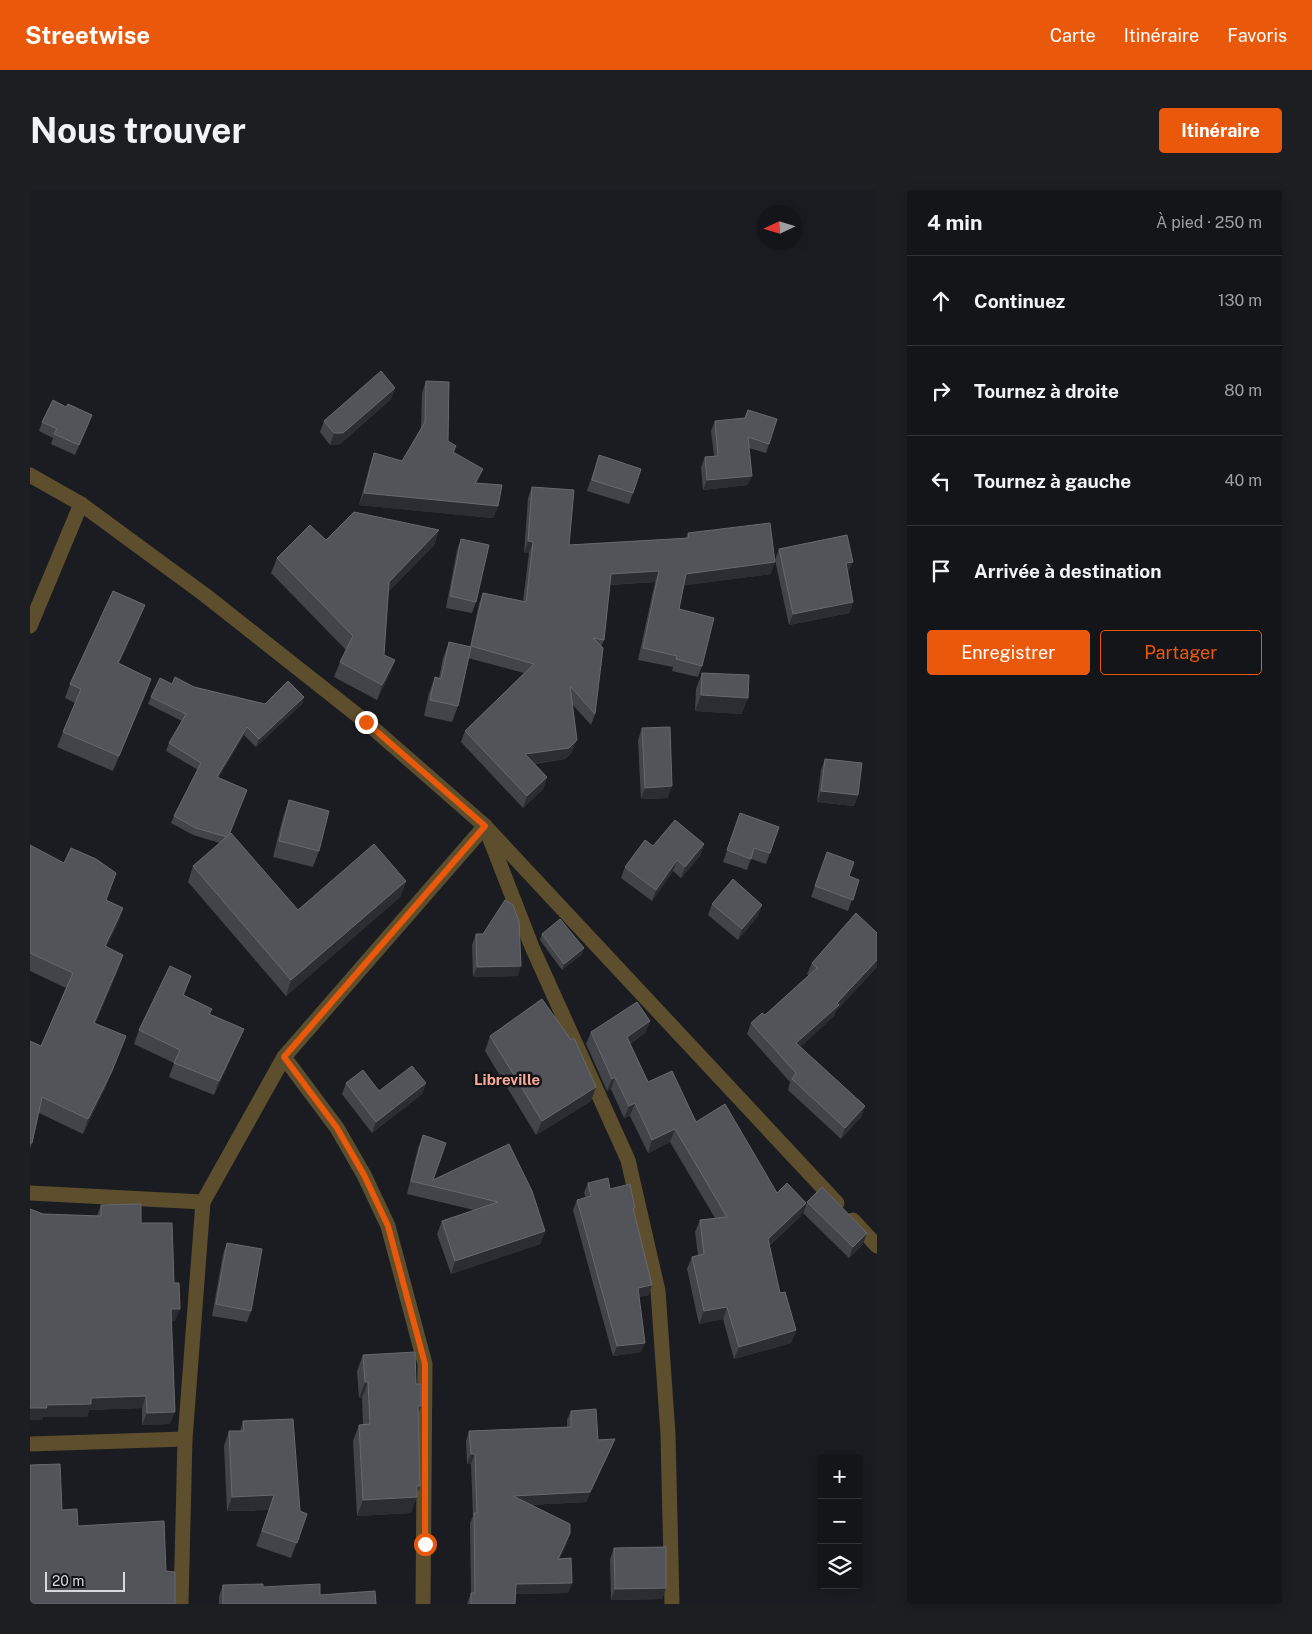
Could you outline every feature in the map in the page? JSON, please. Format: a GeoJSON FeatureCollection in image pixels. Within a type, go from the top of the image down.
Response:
{"type":"FeatureCollection","features":[{"type":"Feature","properties":{"kind":"street"},"geometry":{"type":"LineString","coordinates":[[30,476],[81,504],[205,594],[358,716],[485,826],[877,1246]]}},
{"type":"Feature","properties":{"kind":"street"},"geometry":{"type":"LineString","coordinates":[[30,626],[81,504]]}},
{"type":"Feature","properties":{"kind":"street"},"geometry":{"type":"LineString","coordinates":[[181,1604],[185,1439],[203,1202],[284,1057],[485,826]]}},
{"type":"Feature","properties":{"kind":"street"},"geometry":{"type":"LineString","coordinates":[[485,826],[532,947],[628,1160],[658,1292],[668,1434],[672,1604]]}},
{"type":"Feature","properties":{"kind":"street"},"geometry":{"type":"LineString","coordinates":[[284,1057],[337,1128],[364,1175],[388,1226],[425,1364],[423,1604]]}},
{"type":"Feature","properties":{"kind":"street"},"geometry":{"type":"LineString","coordinates":[[30,1194],[203,1202]]}},
{"type":"Feature","properties":{"kind":"street"},"geometry":{"type":"LineString","coordinates":[[30,1444],[185,1439]]}},
{"type":"Feature","properties":{"kind":"building"},"geometry":{"type":"Polygon","coordinates":[[[381,371],[395,388],[343,433],[334,433],[324,421],[381,371]]]}},
{"type":"Feature","properties":{"kind":"building"},"geometry":{"type":"Polygon","coordinates":[[[426,381],[449,382],[448,441],[456,446],[453,452],[483,469],[475,483],[502,485],[498,506],[364,493],[374,453],[402,461],[425,422],[426,381]]]}},
{"type":"Feature","properties":{"kind":"building"},"geometry":{"type":"Polygon","coordinates":[[[53,400],[66,407],[68,404],[92,415],[79,445],[54,434],[57,429],[42,422],[53,400]]]}},
{"type":"Feature","properties":{"kind":"building"},"geometry":{"type":"Polygon","coordinates":[[[748,410],[777,419],[769,444],[748,437],[752,476],[707,480],[705,457],[718,456],[715,421],[745,418],[748,410]]]}},
{"type":"Feature","properties":{"kind":"building"},"geometry":{"type":"Polygon","coordinates":[[[599,455],[641,469],[633,493],[592,480],[599,455]]]}},
{"type":"Feature","properties":{"kind":"building"},"geometry":{"type":"Polygon","coordinates":[[[532,487],[574,490],[569,545],[689,538],[688,533],[770,523],[775,562],[686,574],[679,609],[714,618],[702,666],[676,659],[677,656],[643,648],[659,571],[611,574],[604,640],[593,638],[603,648],[595,714],[570,686],[577,740],[569,748],[525,754],[547,777],[527,796],[465,731],[534,664],[471,646],[483,593],[526,602],[533,542],[528,541],[532,487]]]}},
{"type":"Feature","properties":{"kind":"building"},"geometry":{"type":"Polygon","coordinates":[[[354,512],[439,530],[389,582],[384,655],[395,660],[382,685],[340,662],[353,636],[277,558],[310,525],[326,540],[354,512]]]}},
{"type":"Feature","properties":{"kind":"building"},"geometry":{"type":"Polygon","coordinates":[[[847,535],[853,562],[846,563],[853,602],[793,614],[779,549],[847,535]]]}},
{"type":"Feature","properties":{"kind":"building"},"geometry":{"type":"Polygon","coordinates":[[[461,539],[489,545],[476,602],[450,596],[461,539]]]}},
{"type":"Feature","properties":{"kind":"building"},"geometry":{"type":"Polygon","coordinates":[[[113,591],[145,605],[118,663],[151,679],[119,756],[63,732],[81,689],[70,684],[113,591]]]}},
{"type":"Feature","properties":{"kind":"building"},"geometry":{"type":"Polygon","coordinates":[[[449,642],[471,647],[458,706],[430,700],[435,677],[441,679],[449,642]]]}},
{"type":"Feature","properties":{"kind":"building"},"geometry":{"type":"Polygon","coordinates":[[[702,673],[749,675],[748,698],[701,695],[702,673]]]}},
{"type":"Feature","properties":{"kind":"building"},"geometry":{"type":"Polygon","coordinates":[[[175,677],[194,687],[265,704],[288,681],[304,697],[259,739],[247,727],[217,777],[247,790],[227,837],[196,828],[174,816],[201,763],[169,743],[186,714],[151,697],[160,678],[172,684],[175,677]]]}},
{"type":"Feature","properties":{"kind":"building"},"geometry":{"type":"Polygon","coordinates":[[[670,727],[672,786],[645,788],[642,728],[670,727]]]}},
{"type":"Feature","properties":{"kind":"building"},"geometry":{"type":"Polygon","coordinates":[[[825,759],[862,763],[858,795],[821,791],[825,759]]]}},
{"type":"Feature","properties":{"kind":"building"},"geometry":{"type":"Polygon","coordinates":[[[289,800],[329,811],[319,851],[279,841],[289,800]]]}},
{"type":"Feature","properties":{"kind":"building"},"geometry":{"type":"Polygon","coordinates":[[[740,813],[779,827],[770,853],[754,848],[751,859],[727,850],[740,813]]]}},
{"type":"Feature","properties":{"kind":"building"},"geometry":{"type":"Polygon","coordinates":[[[675,820],[704,844],[685,867],[677,860],[656,890],[625,867],[645,840],[653,846],[675,820]]]}},
{"type":"Feature","properties":{"kind":"building"},"geometry":{"type":"Polygon","coordinates":[[[231,833],[298,910],[374,844],[406,881],[291,980],[193,866],[231,833]]]}},
{"type":"Feature","properties":{"kind":"building"},"geometry":{"type":"Polygon","coordinates":[[[30,845],[64,863],[71,848],[96,859],[116,873],[106,900],[123,908],[105,946],[123,955],[94,1023],[126,1036],[112,1071],[88,1119],[42,1097],[32,1143],[30,1143],[30,1041],[41,1046],[73,973],[30,953],[30,845]]]}},
{"type":"Feature","properties":{"kind":"building"},"geometry":{"type":"Polygon","coordinates":[[[827,852],[854,862],[849,876],[859,880],[853,900],[815,886],[827,852]]]}},
{"type":"Feature","properties":{"kind":"building"},"geometry":{"type":"Polygon","coordinates":[[[733,879],[762,905],[742,929],[712,904],[733,879]]]}},
{"type":"Feature","properties":{"kind":"building"},"geometry":{"type":"Polygon","coordinates":[[[505,900],[513,905],[519,921],[521,966],[477,967],[476,934],[483,934],[505,900]]]}},
{"type":"Feature","properties":{"kind":"building"},"geometry":{"type":"Polygon","coordinates":[[[856,913],[877,933],[877,960],[837,1003],[839,1005],[796,1043],[865,1106],[845,1128],[792,1079],[796,1073],[751,1023],[762,1013],[765,1015],[817,968],[812,963],[856,913]]]}},
{"type":"Feature","properties":{"kind":"building"},"geometry":{"type":"Polygon","coordinates":[[[560,919],[584,948],[564,964],[542,934],[560,919]]]}},
{"type":"Feature","properties":{"kind":"building"},"geometry":{"type":"Polygon","coordinates":[[[170,966],[191,976],[183,995],[212,1009],[209,1014],[244,1029],[219,1081],[174,1063],[180,1050],[139,1030],[170,966]]]}},
{"type":"Feature","properties":{"kind":"building"},"geometry":{"type":"Polygon","coordinates":[[[542,999],[571,1040],[574,1038],[596,1087],[542,1121],[490,1036],[542,999]]]}},
{"type":"Feature","properties":{"kind":"building"},"geometry":{"type":"Polygon","coordinates":[[[637,1002],[650,1021],[627,1037],[648,1082],[672,1071],[696,1122],[725,1104],[777,1193],[787,1183],[806,1203],[768,1239],[780,1293],[785,1292],[796,1330],[739,1347],[727,1307],[704,1311],[692,1257],[704,1254],[700,1220],[727,1217],[675,1129],[652,1140],[635,1103],[629,1106],[615,1077],[612,1079],[591,1032],[637,1002]]]}},
{"type":"Feature","properties":{"kind":"building"},"geometry":{"type":"Polygon","coordinates":[[[412,1066],[426,1083],[376,1122],[346,1083],[363,1070],[379,1091],[412,1066]]]}},
{"type":"Feature","properties":{"kind":"building"},"geometry":{"type":"Polygon","coordinates":[[[423,1135],[446,1143],[433,1180],[509,1144],[532,1191],[545,1231],[455,1261],[442,1221],[498,1202],[411,1181],[423,1135]]]}},
{"type":"Feature","properties":{"kind":"building"},"geometry":{"type":"Polygon","coordinates":[[[608,1178],[610,1189],[630,1184],[635,1208],[633,1208],[652,1285],[638,1288],[645,1343],[617,1346],[577,1200],[591,1196],[588,1183],[608,1178]]]}},
{"type":"Feature","properties":{"kind":"building"},"geometry":{"type":"Polygon","coordinates":[[[822,1187],[867,1233],[853,1247],[807,1202],[822,1187]]]}},
{"type":"Feature","properties":{"kind":"building"},"geometry":{"type":"Polygon","coordinates":[[[141,1204],[141,1223],[172,1223],[174,1283],[179,1283],[180,1309],[171,1309],[175,1412],[147,1413],[146,1396],[91,1398],[91,1404],[46,1405],[47,1408],[30,1408],[30,1209],[43,1214],[101,1216],[101,1205],[141,1204]]]}},
{"type":"Feature","properties":{"kind":"building"},"geometry":{"type":"Polygon","coordinates":[[[227,1243],[262,1249],[251,1311],[216,1304],[227,1243]]]}},
{"type":"Feature","properties":{"kind":"building"},"geometry":{"type":"Polygon","coordinates":[[[415,1352],[416,1384],[421,1384],[421,1406],[418,1406],[420,1486],[417,1486],[417,1497],[363,1500],[359,1425],[370,1424],[368,1382],[365,1382],[363,1355],[415,1352]]]}},
{"type":"Feature","properties":{"kind":"building"},"geometry":{"type":"Polygon","coordinates":[[[596,1409],[598,1440],[615,1439],[590,1492],[513,1496],[570,1524],[570,1533],[558,1559],[571,1558],[572,1583],[516,1584],[515,1604],[471,1604],[471,1593],[475,1593],[474,1513],[477,1513],[475,1454],[471,1454],[469,1431],[571,1427],[571,1411],[596,1409]]]}},
{"type":"Feature","properties":{"kind":"building"},"geometry":{"type":"Polygon","coordinates":[[[293,1419],[300,1511],[307,1514],[297,1543],[262,1531],[274,1495],[232,1497],[229,1431],[244,1431],[243,1421],[293,1419]]]}},
{"type":"Feature","properties":{"kind":"building"},"geometry":{"type":"Polygon","coordinates":[[[60,1464],[62,1510],[77,1509],[78,1526],[164,1521],[166,1571],[175,1572],[175,1604],[30,1604],[30,1465],[60,1464]]]}},
{"type":"Feature","properties":{"kind":"building"},"geometry":{"type":"Polygon","coordinates":[[[666,1547],[666,1588],[615,1589],[614,1548],[666,1547]]]}},
{"type":"Feature","properties":{"kind":"building"},"geometry":{"type":"Polygon","coordinates":[[[263,1584],[263,1587],[320,1584],[320,1595],[375,1591],[376,1604],[223,1604],[223,1585],[263,1584]]]}},
{"type":"Feature","properties":{"kind":"district","name":"Libreville"},"geometry":{"type":"Point","coordinates":[507,1080]}},
{"type":"Feature","properties":{"kind":"route"},"geometry":{"type":"LineString","coordinates":[[366,722],[485,826],[284,1057],[337,1128],[364,1175],[388,1226],[425,1364],[425,1544]]}}]}
